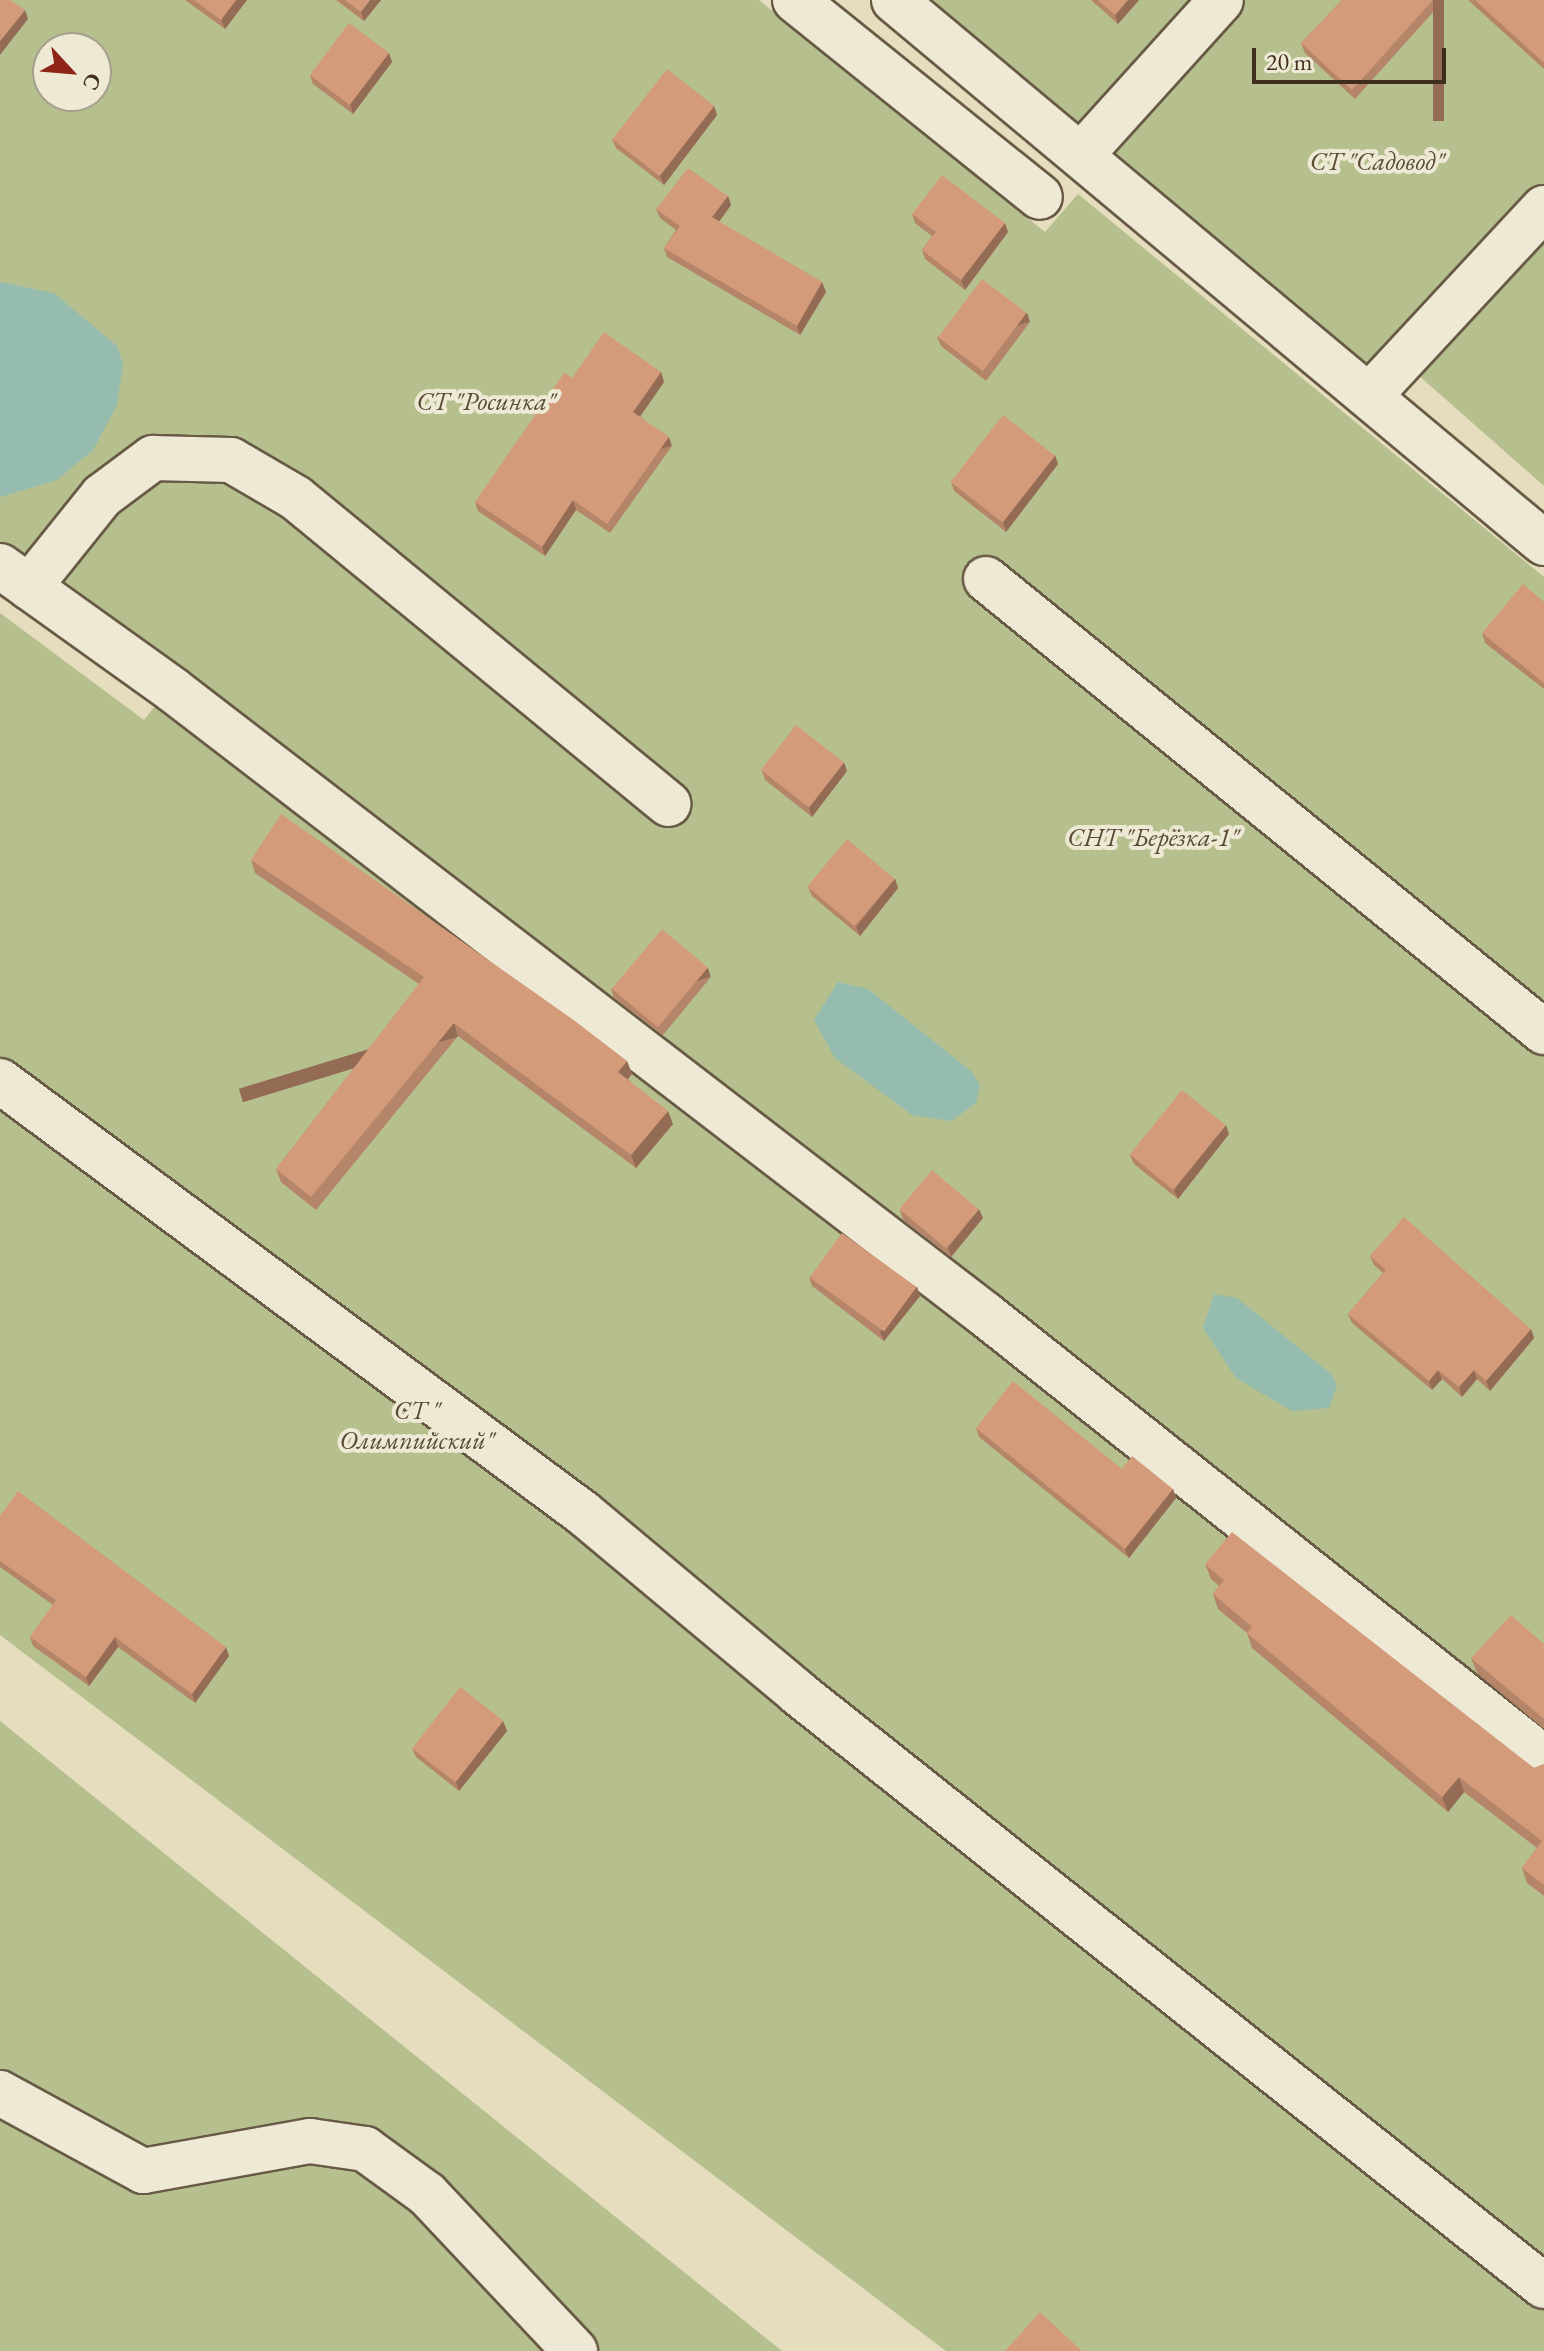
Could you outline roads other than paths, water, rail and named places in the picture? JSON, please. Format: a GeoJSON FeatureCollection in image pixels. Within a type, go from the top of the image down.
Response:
{"type":"FeatureCollection","features":[{"type":"Feature","properties":{"kind":"lane"},"geometry":{"type":"LineString","coordinates":[[795,0],[1040,197]]}},
{"type":"Feature","properties":{"kind":"lane"},"geometry":{"type":"LineString","coordinates":[[894,0],[1371,394],[1544,543]]}},
{"type":"Feature","properties":{"kind":"lane"},"geometry":{"type":"LineString","coordinates":[[1082,154],[1221,0]]}},
{"type":"Feature","properties":{"kind":"lane"},"geometry":{"type":"LineString","coordinates":[[1371,394],[1544,208]]}},
{"type":"Feature","properties":{"kind":"lane"},"geometry":{"type":"LineString","coordinates":[[668,804],[296,498],[231,460],[153,458],[102,496],[14,576],[973,1305],[1544,1758]]}},
{"type":"Feature","properties":{"kind":"lane"},"geometry":{"type":"LineString","coordinates":[[986,579],[1544,1032]]}},
{"type":"Feature","properties":{"kind":"lane"},"geometry":{"type":"LineString","coordinates":[[0,1081],[583,1513],[798,1693],[1544,2286]]}},
{"type":"Feature","properties":{"kind":"lane"},"geometry":{"type":"LineString","coordinates":[[0,2093],[143,2171],[310,2141],[365,2149],[427,2194],[575,2351]]}},
{"type":"Feature","properties":{"kind":"water"},"geometry":{"type":"Polygon","coordinates":[[[0,282],[54,293],[117,346],[123,364],[117,405],[93,450],[57,480],[0,497],[0,282]]]}},
{"type":"Feature","properties":{"kind":"water"},"geometry":{"type":"Polygon","coordinates":[[[838,982],[868,989],[971,1071],[980,1085],[976,1103],[951,1121],[912,1115],[835,1058],[814,1020],[838,982]]]}},
{"type":"Feature","properties":{"kind":"water"},"geometry":{"type":"Polygon","coordinates":[[[1214,1294],[1237,1298],[1331,1374],[1337,1385],[1329,1408],[1292,1411],[1236,1378],[1203,1328],[1214,1294]]]}},
{"type":"Feature","properties":{"kind":"park label","name":"СТ \"Садовод\""},"geometry":{"type":"Point","coordinates":[1377,162]}},
{"type":"Feature","properties":{"kind":"park label","name":"СТ \"Росинка\""},"geometry":{"type":"Point","coordinates":[486,402]}},
{"type":"Feature","properties":{"kind":"park label","name":"СНТ \"Берёзка-1\""},"geometry":{"type":"Point","coordinates":[1153,838]}},
{"type":"Feature","properties":{"kind":"park label","name":"СТ \" Олимпийский\""},"geometry":{"type":"Point","coordinates":[417,1426]}}]}
